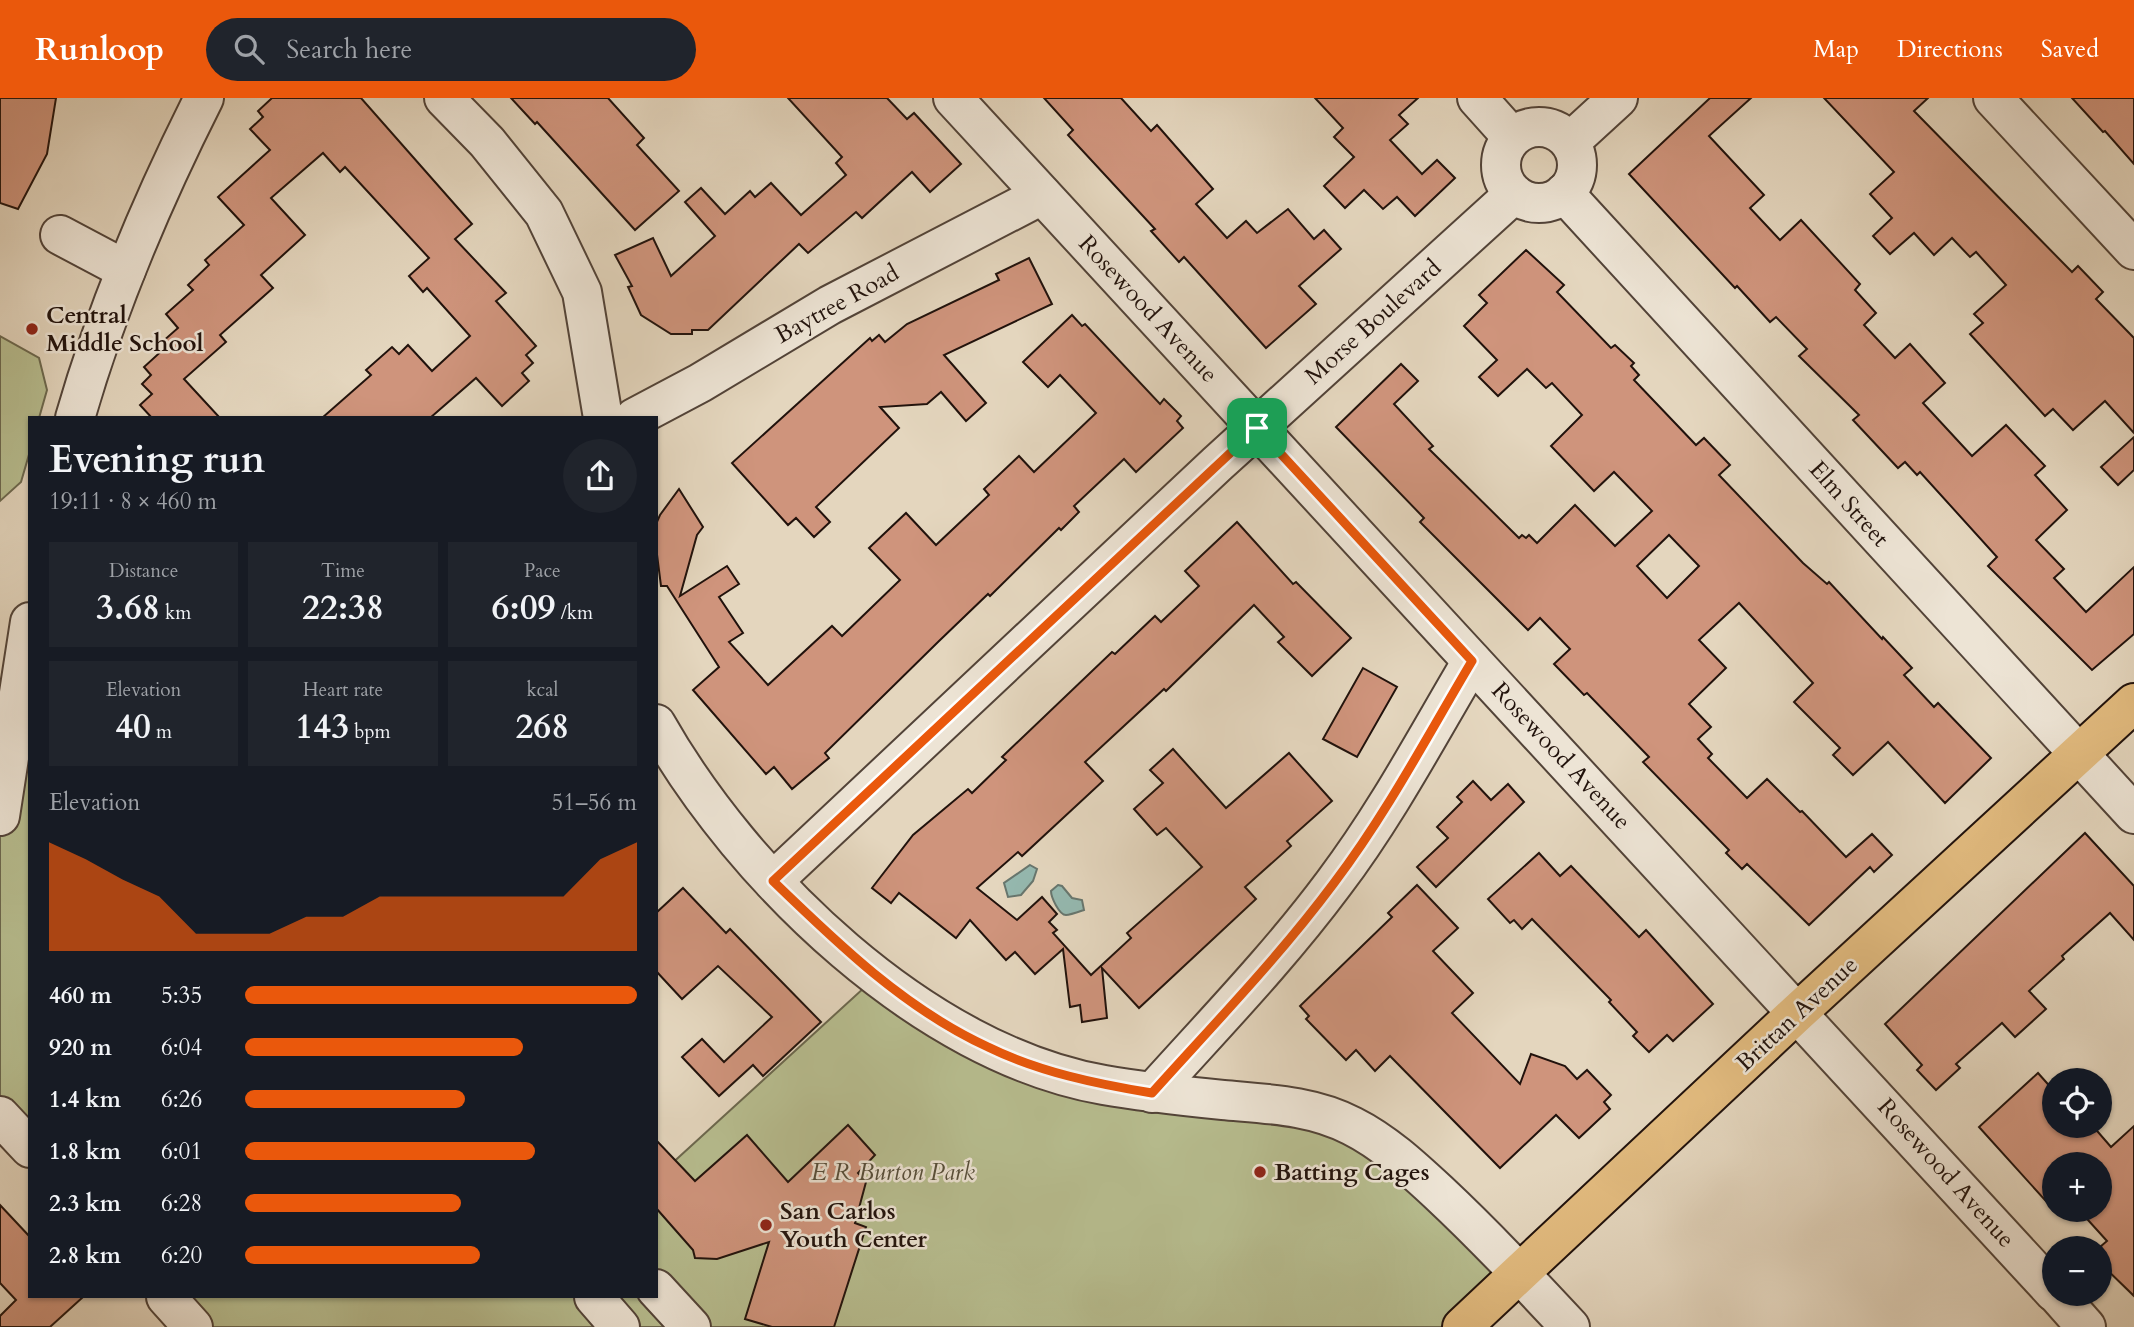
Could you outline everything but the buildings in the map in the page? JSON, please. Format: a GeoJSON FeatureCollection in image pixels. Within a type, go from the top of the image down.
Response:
{"type":"FeatureCollection","features":[{"type":"Feature","properties":{"kind":"main road","name":"Brittan Avenue"},"geometry":{"type":"LineString","coordinates":[[1462,1327],[1798,1012],[2134,703]]}},
{"type":"Feature","properties":{"kind":"street"},"geometry":{"type":"LineString","coordinates":[[76,416],[111,305],[168,169],[204,98]]}},
{"type":"Feature","properties":{"kind":"street"},"geometry":{"type":"LineString","coordinates":[[444,98],[487,142],[544,213],[582,292],[603,416]]}},
{"type":"Feature","properties":{"kind":"street","name":"Rosewood Avenue"},"geometry":{"type":"LineString","coordinates":[[953,98],[2042,1279]]}},
{"type":"Feature","properties":{"kind":"street"},"geometry":{"type":"LineString","coordinates":[[1476,98],[1512,137]]}},
{"type":"Feature","properties":{"kind":"street"},"geometry":{"type":"LineString","coordinates":[[1570,142],[1618,98]]}},
{"type":"Feature","properties":{"kind":"street"},"geometry":{"type":"LineString","coordinates":[[1993,98],[2134,250]]}},
{"type":"Feature","properties":{"kind":"street"},"geometry":{"type":"LineString","coordinates":[[1549,128],[1570,142],[1576,155],[1577,169],[1573,182],[1553,201],[1525,201],[1514,194],[1506,184],[1501,172],[1504,147],[1512,137],[1523,130],[1549,128]]}},
{"type":"Feature","properties":{"kind":"street","name":"Elm Street"},"geometry":{"type":"LineString","coordinates":[[1564,193],[2134,814]]}},
{"type":"Feature","properties":{"kind":"street","name":"Morse Boulevard"},"geometry":{"type":"LineString","coordinates":[[773,881],[1257,428],[1514,194]]}},
{"type":"Feature","properties":{"kind":"street","name":"Baytree Road"},"geometry":{"type":"LineString","coordinates":[[638,416],[701,383],[830,305],[1042,195]]}},
{"type":"Feature","properties":{"kind":"street"},"geometry":{"type":"LineString","coordinates":[[60,235],[126,270]]}},
{"type":"Feature","properties":{"kind":"street"},"geometry":{"type":"LineString","coordinates":[[0,816],[28,635]]}},
{"type":"Feature","properties":{"kind":"street"},"geometry":{"type":"LineString","coordinates":[[1152,1093],[1258,976],[1334,884],[1378,819],[1472,661]]}},
{"type":"Feature","properties":{"kind":"street"},"geometry":{"type":"LineString","coordinates":[[658,727],[704,801],[773,881],[888,985],[937,1020],[988,1048],[1099,1084],[1152,1093],[1285,1106],[1319,1112],[1349,1124],[1378,1140],[1421,1177],[1486,1237],[1570,1327]]}},
{"type":"Feature","properties":{"kind":"street"},"geometry":{"type":"LineString","coordinates":[[0,1116],[28,1147]]}},
{"type":"Feature","properties":{"kind":"street"},"geometry":{"type":"LineString","coordinates":[[658,1291],[691,1327]]}},
{"type":"Feature","properties":{"kind":"street"},"geometry":{"type":"LineString","coordinates":[[167,1298],[193,1327]]}},
{"type":"Feature","properties":{"kind":"street"},"geometry":{"type":"LineString","coordinates":[[595,1298],[620,1327]]}},
{"type":"Feature","properties":{"kind":"street","name":"Rosewood Avenue"},"geometry":{"type":"LineString","coordinates":[[2067,1306],[2086,1327]]}},
{"type":"Feature","properties":{"kind":"green space"},"geometry":{"type":"Polygon","coordinates":[[[0,336],[39,358],[47,390],[40,416],[28,416],[28,458],[21,482],[0,501],[0,336]]]}},
{"type":"Feature","properties":{"kind":"green space"},"geometry":{"type":"Polygon","coordinates":[[[28,635],[28,1146],[0,1116],[0,816],[28,635]]]}},
{"type":"Feature","properties":{"kind":"green space","name":"E R Burton Park"},"geometry":{"type":"Polygon","coordinates":[[[877,976],[988,1048],[1319,1112],[1520,1274],[1462,1327],[193,1327],[167,1298],[658,1298],[658,1176],[877,976]]]}},
{"type":"Feature","properties":{"kind":"water"},"geometry":{"type":"Polygon","coordinates":[[[1030,865],[1037,869],[1033,881],[1021,895],[1008,897],[1004,883],[1030,865]]]}},
{"type":"Feature","properties":{"kind":"water"},"geometry":{"type":"Polygon","coordinates":[[[1058,885],[1072,898],[1082,900],[1084,910],[1063,914],[1051,891],[1058,885]]]}},
{"type":"Feature","properties":{"kind":"place","name":"Central Middle School"},"geometry":{"type":"Point","coordinates":[32,329]}},
{"type":"Feature","properties":{"kind":"place","name":"Batting Cages"},"geometry":{"type":"Point","coordinates":[1260,1172]}},
{"type":"Feature","properties":{"kind":"place","name":"San Carlos Youth Center"},"geometry":{"type":"Point","coordinates":[766,1225]}},
{"type":"Feature","properties":{"kind":"route"},"geometry":{"type":"LineString","coordinates":[[1257,428],[1472,661],[1391,798],[1334,884],[1258,976],[1152,1093],[1099,1084],[988,1048],[937,1020],[888,985],[773,881],[1257,428]]}}]}
